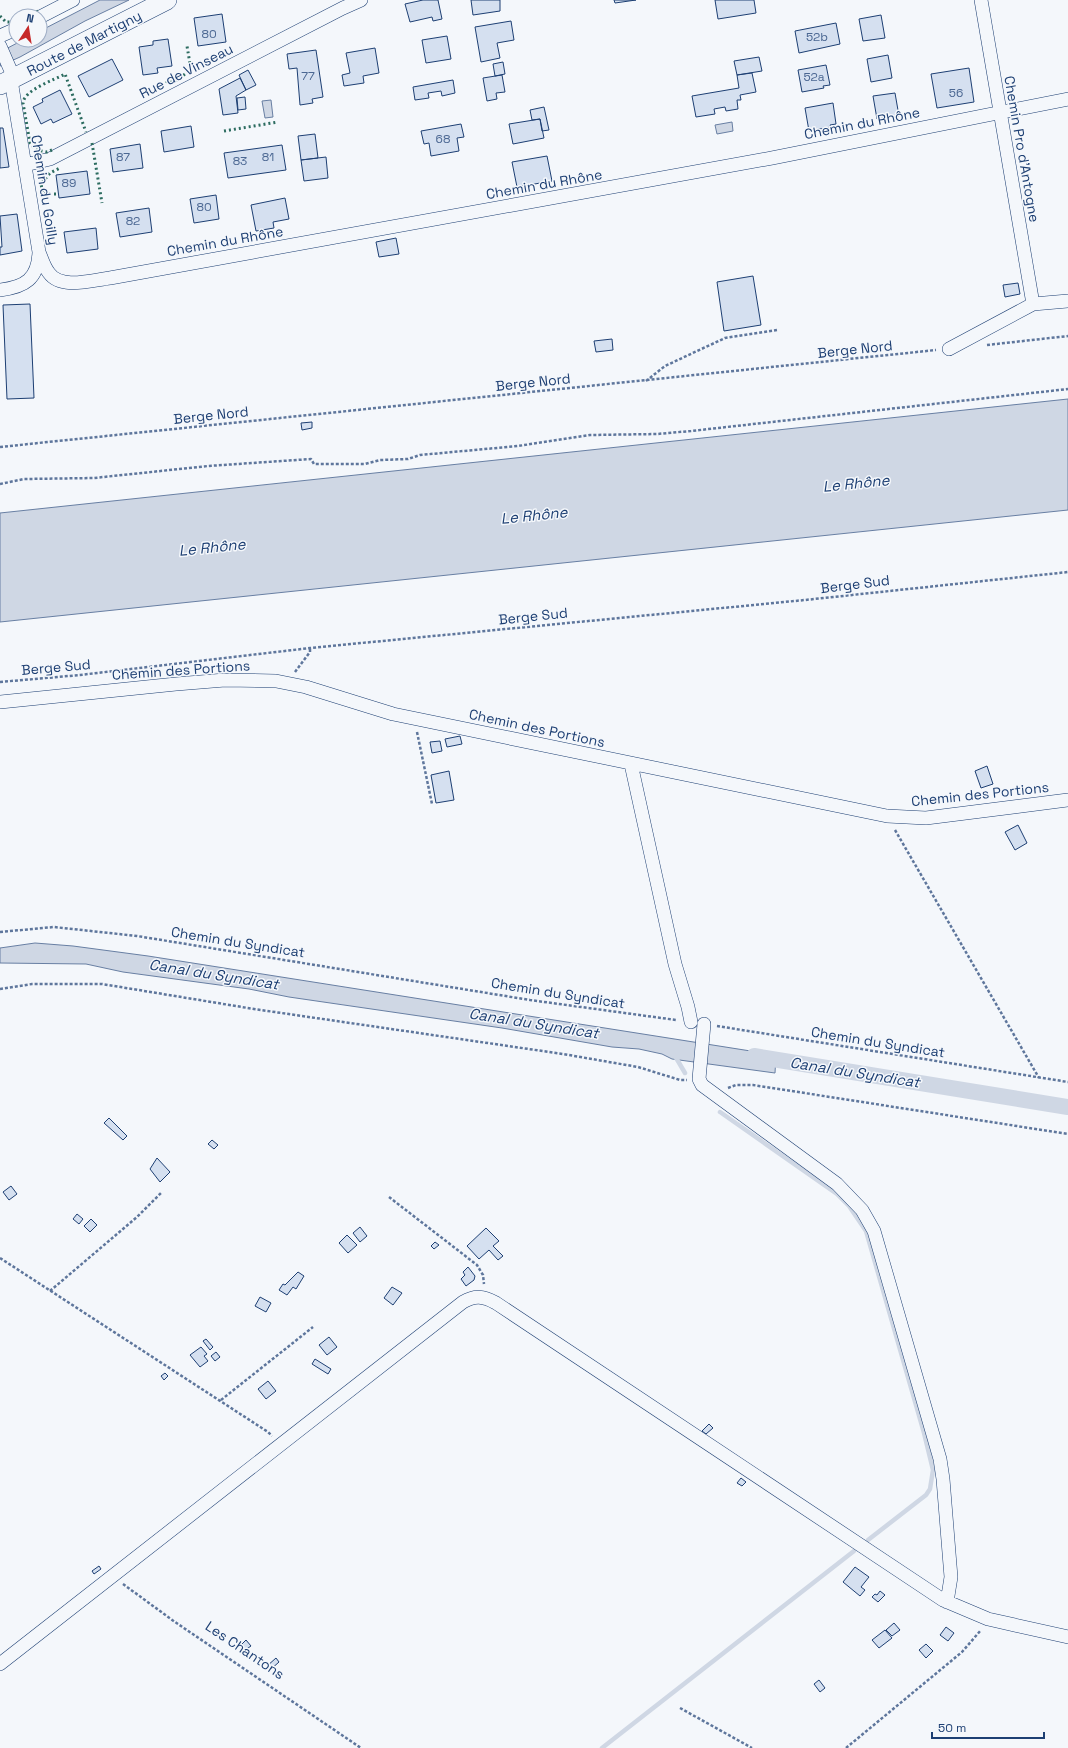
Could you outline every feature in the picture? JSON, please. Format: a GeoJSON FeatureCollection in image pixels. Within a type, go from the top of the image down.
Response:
{"type":"FeatureCollection","features":[{"type":"Feature","properties":{"kind":"main road","name":"Route de Martigny"},"geometry":{"type":"LineString","coordinates":[[8,78],[167,0]]}},
{"type":"Feature","properties":{"kind":"street"},"geometry":{"type":"LineString","coordinates":[[48,12],[73,0]]}},
{"type":"Feature","properties":{"kind":"street","name":"Rue de Vinseau"},"geometry":{"type":"LineString","coordinates":[[25,165],[50,159],[336,11],[361,0]]}},
{"type":"Feature","properties":{"kind":"street","name":"Chemin Pro d'Antogne"},"geometry":{"type":"LineString","coordinates":[[981,0],[1032,304]]}},
{"type":"Feature","properties":{"kind":"street","name":"Chemin du Goilly"},"geometry":{"type":"LineString","coordinates":[[0,46],[8,78],[25,165],[39,252],[39,263],[33,275],[21,285],[4,289]]}},
{"type":"Feature","properties":{"kind":"street","name":"Chemin du Rhône"},"geometry":{"type":"LineString","coordinates":[[39,252],[48,272],[58,280],[71,282],[110,278],[772,158],[1068,99]]}},
{"type":"Feature","properties":{"kind":"street"},"geometry":{"type":"LineString","coordinates":[[949,349],[1032,304],[1068,301]]}},
{"type":"Feature","properties":{"kind":"street","name":"Chemin des Portions"},"geometry":{"type":"LineString","coordinates":[[0,702],[225,680],[289,683],[392,714],[887,816],[926,818],[1068,800]]}},
{"type":"Feature","properties":{"kind":"street"},"geometry":{"type":"LineString","coordinates":[[631,764],[675,964],[691,1022]]}},
{"type":"Feature","properties":{"kind":"street"},"geometry":{"type":"LineString","coordinates":[[704,1027],[699,1079],[702,1084],[716,1096],[837,1184],[855,1201],[874,1232],[892,1288],[942,1473],[950,1571],[947,1602]]}},
{"type":"Feature","properties":{"kind":"street"},"geometry":{"type":"LineString","coordinates":[[0,1664],[280,1447],[463,1302],[482,1296],[496,1302],[947,1602],[988,1619],[1068,1637]]}},
{"type":"Feature","properties":{"kind":"path"},"geometry":{"type":"LineString","coordinates":[[646,381],[665,366],[725,338],[777,330]]}},
{"type":"Feature","properties":{"kind":"path"},"geometry":{"type":"LineString","coordinates":[[981,345],[1068,336]]}},
{"type":"Feature","properties":{"kind":"path","name":"Berge Nord"},"geometry":{"type":"LineString","coordinates":[[0,447],[949,349]]}},
{"type":"Feature","properties":{"kind":"path"},"geometry":{"type":"LineString","coordinates":[[0,484],[24,479],[94,478],[208,466],[280,462],[303,459],[311,459],[314,464],[365,464],[380,460],[408,459],[420,455],[518,446],[590,435],[657,434],[691,431],[1068,389]]}},
{"type":"Feature","properties":{"kind":"path","name":"Berge Sud"},"geometry":{"type":"LineString","coordinates":[[0,682],[80,675],[310,648],[797,601],[1068,572]]}},
{"type":"Feature","properties":{"kind":"path"},"geometry":{"type":"LineString","coordinates":[[289,683],[300,664],[310,652],[310,648]]}},
{"type":"Feature","properties":{"kind":"path"},"geometry":{"type":"LineString","coordinates":[[414,718],[432,804]]}},
{"type":"Feature","properties":{"kind":"path"},"geometry":{"type":"LineString","coordinates":[[887,816],[1040,1078]]}},
{"type":"Feature","properties":{"kind":"path","name":"Chemin du Syndicat"},"geometry":{"type":"LineString","coordinates":[[0,932],[44,927],[89,930],[144,937],[565,1006],[691,1022]]}},
{"type":"Feature","properties":{"kind":"path"},"geometry":{"type":"LineString","coordinates":[[0,989],[32,984],[102,984],[254,1009],[563,1054],[638,1067],[680,1080],[699,1079]]}},
{"type":"Feature","properties":{"kind":"path","name":"Chemin du Syndicat"},"geometry":{"type":"LineString","coordinates":[[704,1027],[1068,1082]]}},
{"type":"Feature","properties":{"kind":"path"},"geometry":{"type":"LineString","coordinates":[[716,1096],[726,1089],[736,1085],[753,1085],[1068,1134]]}},
{"type":"Feature","properties":{"kind":"path"},"geometry":{"type":"LineString","coordinates":[[50,1291],[137,1217],[162,1192]]}},
{"type":"Feature","properties":{"kind":"path"},"geometry":{"type":"LineString","coordinates":[[389,1197],[477,1265],[483,1275],[485,1286],[482,1296]]}},
{"type":"Feature","properties":{"kind":"path"},"geometry":{"type":"LineString","coordinates":[[0,1258],[221,1400],[268,1432],[280,1447]]}},
{"type":"Feature","properties":{"kind":"path"},"geometry":{"type":"LineString","coordinates":[[221,1400],[312,1327]]}},
{"type":"Feature","properties":{"kind":"path","name":"Les Chantons"},"geometry":{"type":"LineString","coordinates":[[113,1577],[175,1622],[361,1748]]}},
{"type":"Feature","properties":{"kind":"path"},"geometry":{"type":"LineString","coordinates":[[846,1748],[962,1652],[975,1638],[988,1619]]}},
{"type":"Feature","properties":{"kind":"path"},"geometry":{"type":"LineString","coordinates":[[680,1708],[752,1748]]}},
{"type":"Feature","properties":{"kind":"water"},"geometry":{"type":"Polygon","coordinates":[[[100,0],[129,0],[85,21],[48,41],[48,27],[100,0]]]}},
{"type":"Feature","properties":{"kind":"water"},"geometry":{"type":"Polygon","coordinates":[[[8,48],[36,48],[0,66],[0,52],[8,48]]]}},
{"type":"Feature","properties":{"kind":"water"},"geometry":{"type":"Polygon","coordinates":[[[271,100],[273,117],[265,118],[262,101],[271,100]]]}},
{"type":"Feature","properties":{"kind":"water"},"geometry":{"type":"Polygon","coordinates":[[[732,122],[733,131],[717,134],[715,125],[732,122]]]}},
{"type":"Feature","properties":{"kind":"water","name":"Le Rhône"},"geometry":{"type":"Polygon","coordinates":[[[1068,399],[1068,510],[0,622],[0,513],[1068,399]]]}},
{"type":"Feature","properties":{"kind":"water","name":"Canal du Syndicat"},"geometry":{"type":"Polygon","coordinates":[[[35,943],[73,946],[148,956],[776,1055],[775,1073],[672,1059],[662,1054],[639,1049],[612,1047],[502,1028],[289,997],[249,989],[123,972],[86,964],[0,963],[0,948],[35,943]]]}},
{"type":"Feature","properties":{"kind":"building"},"geometry":{"type":"Polygon","coordinates":[[[423,0],[438,0],[442,19],[433,21],[432,17],[410,22],[405,4],[423,0]]]}},
{"type":"Feature","properties":{"kind":"building"},"geometry":{"type":"Polygon","coordinates":[[[471,0],[500,0],[500,11],[473,15],[471,0]]]}},
{"type":"Feature","properties":{"kind":"building"},"geometry":{"type":"Polygon","coordinates":[[[614,0],[636,0],[615,3],[614,0]]]}},
{"type":"Feature","properties":{"kind":"building"},"geometry":{"type":"Polygon","coordinates":[[[715,0],[754,0],[756,13],[718,19],[715,0]]]}},
{"type":"Feature","properties":{"kind":"building"},"geometry":{"type":"Polygon","coordinates":[[[222,14],[226,42],[198,46],[194,18],[222,14]]]}},
{"type":"Feature","properties":{"kind":"building"},"geometry":{"type":"Polygon","coordinates":[[[881,15],[885,38],[863,41],[859,19],[881,15]]]}},
{"type":"Feature","properties":{"kind":"building"},"geometry":{"type":"Polygon","coordinates":[[[511,21],[514,40],[497,43],[500,58],[481,62],[475,27],[511,21]]]}},
{"type":"Feature","properties":{"kind":"building"},"geometry":{"type":"Polygon","coordinates":[[[836,23],[840,44],[799,53],[795,31],[836,23]]]}},
{"type":"Feature","properties":{"kind":"building"},"geometry":{"type":"Polygon","coordinates":[[[447,36],[451,59],[426,63],[422,40],[447,36]]]}},
{"type":"Feature","properties":{"kind":"building"},"geometry":{"type":"Polygon","coordinates":[[[168,39],[172,66],[157,68],[158,73],[143,75],[139,47],[153,45],[153,41],[168,39]]]}},
{"type":"Feature","properties":{"kind":"building"},"geometry":{"type":"Polygon","coordinates":[[[375,48],[379,73],[363,76],[364,83],[344,86],[342,75],[350,73],[346,53],[375,48]]]}},
{"type":"Feature","properties":{"kind":"building"},"geometry":{"type":"Polygon","coordinates":[[[316,50],[323,97],[312,99],[313,103],[300,105],[297,68],[289,69],[287,54],[316,50]]]}},
{"type":"Feature","properties":{"kind":"building"},"geometry":{"type":"Polygon","coordinates":[[[888,55],[892,78],[871,82],[867,59],[888,55]]]}},
{"type":"Feature","properties":{"kind":"building"},"geometry":{"type":"Polygon","coordinates":[[[759,57],[762,71],[737,75],[734,61],[759,57]]]}},
{"type":"Feature","properties":{"kind":"building"},"geometry":{"type":"Polygon","coordinates":[[[112,59],[123,80],[89,97],[78,76],[112,59]]]}},
{"type":"Feature","properties":{"kind":"building"},"geometry":{"type":"Polygon","coordinates":[[[503,62],[505,74],[495,76],[493,64],[503,62]]]}},
{"type":"Feature","properties":{"kind":"building"},"geometry":{"type":"Polygon","coordinates":[[[826,65],[830,85],[823,86],[824,88],[802,92],[798,70],[826,65]]]}},
{"type":"Feature","properties":{"kind":"building"},"geometry":{"type":"Polygon","coordinates":[[[969,68],[974,102],[937,108],[931,74],[969,68]]]}},
{"type":"Feature","properties":{"kind":"building"},"geometry":{"type":"Polygon","coordinates":[[[248,70],[256,85],[246,90],[239,75],[248,70]]]}},
{"type":"Feature","properties":{"kind":"building"},"geometry":{"type":"Polygon","coordinates":[[[752,73],[756,92],[740,95],[741,100],[737,100],[738,109],[726,111],[725,107],[714,109],[715,114],[696,117],[692,96],[739,88],[737,75],[752,73]]]}},
{"type":"Feature","properties":{"kind":"building"},"geometry":{"type":"Polygon","coordinates":[[[502,75],[505,92],[496,93],[497,99],[487,101],[483,78],[502,75]]]}},
{"type":"Feature","properties":{"kind":"building"},"geometry":{"type":"Polygon","coordinates":[[[240,78],[246,90],[236,96],[238,113],[223,115],[219,89],[240,78]]]}},
{"type":"Feature","properties":{"kind":"building"},"geometry":{"type":"Polygon","coordinates":[[[453,80],[455,93],[442,96],[441,91],[428,93],[429,98],[415,100],[413,87],[453,80]]]}},
{"type":"Feature","properties":{"kind":"building"},"geometry":{"type":"Polygon","coordinates":[[[60,90],[72,114],[53,123],[51,119],[41,124],[33,107],[43,102],[42,99],[60,90]]]}},
{"type":"Feature","properties":{"kind":"building"},"geometry":{"type":"Polygon","coordinates":[[[895,93],[899,116],[877,119],[873,96],[895,93]]]}},
{"type":"Feature","properties":{"kind":"building"},"geometry":{"type":"Polygon","coordinates":[[[245,97],[246,109],[238,110],[237,98],[245,97]]]}},
{"type":"Feature","properties":{"kind":"building"},"geometry":{"type":"Polygon","coordinates":[[[833,103],[836,124],[830,125],[831,127],[809,131],[805,108],[833,103]]]}},
{"type":"Feature","properties":{"kind":"building"},"geometry":{"type":"Polygon","coordinates":[[[544,107],[549,130],[542,131],[540,119],[532,120],[530,110],[544,107]]]}},
{"type":"Feature","properties":{"kind":"building"},"geometry":{"type":"Polygon","coordinates":[[[540,119],[544,138],[513,144],[509,124],[540,119]]]}},
{"type":"Feature","properties":{"kind":"building"},"geometry":{"type":"Polygon","coordinates":[[[461,124],[464,137],[457,138],[459,151],[431,156],[429,143],[424,144],[421,131],[461,124]]]}},
{"type":"Feature","properties":{"kind":"building"},"geometry":{"type":"Polygon","coordinates":[[[191,126],[194,147],[164,152],[161,131],[191,126]]]}},
{"type":"Feature","properties":{"kind":"building"},"geometry":{"type":"Polygon","coordinates":[[[0,128],[3,128],[9,167],[0,168],[0,128]]]}},
{"type":"Feature","properties":{"kind":"building"},"geometry":{"type":"Polygon","coordinates":[[[315,134],[318,158],[301,160],[298,136],[315,134]]]}},
{"type":"Feature","properties":{"kind":"building"},"geometry":{"type":"Polygon","coordinates":[[[140,144],[143,168],[113,172],[110,149],[140,144]]]}},
{"type":"Feature","properties":{"kind":"building"},"geometry":{"type":"Polygon","coordinates":[[[282,145],[286,170],[228,178],[224,153],[282,145]]]}},
{"type":"Feature","properties":{"kind":"building"},"geometry":{"type":"Polygon","coordinates":[[[547,156],[552,181],[517,187],[512,162],[547,156]]]}},
{"type":"Feature","properties":{"kind":"building"},"geometry":{"type":"Polygon","coordinates":[[[326,157],[328,178],[304,181],[301,160],[326,157]]]}},
{"type":"Feature","properties":{"kind":"building"},"geometry":{"type":"Polygon","coordinates":[[[87,171],[90,194],[59,198],[56,175],[87,171]]]}},
{"type":"Feature","properties":{"kind":"building"},"geometry":{"type":"Polygon","coordinates":[[[216,195],[219,219],[194,223],[190,199],[216,195]]]}},
{"type":"Feature","properties":{"kind":"building"},"geometry":{"type":"Polygon","coordinates":[[[285,198],[289,219],[273,222],[274,228],[256,231],[251,205],[285,198]]]}},
{"type":"Feature","properties":{"kind":"building"},"geometry":{"type":"Polygon","coordinates":[[[149,208],[152,232],[120,237],[116,213],[149,208]]]}},
{"type":"Feature","properties":{"kind":"building"},"geometry":{"type":"Polygon","coordinates":[[[17,214],[22,251],[0,255],[0,247],[2,247],[0,216],[17,214]]]}},
{"type":"Feature","properties":{"kind":"building"},"geometry":{"type":"Polygon","coordinates":[[[96,228],[98,249],[67,253],[64,232],[96,228]]]}},
{"type":"Feature","properties":{"kind":"building"},"geometry":{"type":"Polygon","coordinates":[[[396,238],[399,254],[379,257],[376,242],[396,238]]]}},
{"type":"Feature","properties":{"kind":"building"},"geometry":{"type":"Polygon","coordinates":[[[753,276],[761,325],[724,331],[717,282],[753,276]]]}},
{"type":"Feature","properties":{"kind":"building"},"geometry":{"type":"Polygon","coordinates":[[[1018,283],[1020,294],[1005,297],[1003,285],[1018,283]]]}},
{"type":"Feature","properties":{"kind":"building"},"geometry":{"type":"Polygon","coordinates":[[[30,304],[34,398],[7,399],[3,305],[30,304]]]}},
{"type":"Feature","properties":{"kind":"building"},"geometry":{"type":"Polygon","coordinates":[[[612,339],[613,350],[596,352],[594,341],[612,339]]]}},
{"type":"Feature","properties":{"kind":"building"},"geometry":{"type":"Polygon","coordinates":[[[312,422],[312,428],[302,430],[301,423],[312,422]]]}},
{"type":"Feature","properties":{"kind":"building"},"geometry":{"type":"Polygon","coordinates":[[[460,736],[462,744],[447,747],[445,739],[460,736]]]}},
{"type":"Feature","properties":{"kind":"building"},"geometry":{"type":"Polygon","coordinates":[[[440,741],[442,751],[432,753],[430,742],[440,741]]]}},
{"type":"Feature","properties":{"kind":"building"},"geometry":{"type":"Polygon","coordinates":[[[987,766],[993,784],[981,788],[975,771],[987,766]]]}},
{"type":"Feature","properties":{"kind":"building"},"geometry":{"type":"Polygon","coordinates":[[[449,771],[454,800],[436,803],[431,775],[449,771]]]}},
{"type":"Feature","properties":{"kind":"building"},"geometry":{"type":"Polygon","coordinates":[[[1018,825],[1027,843],[1015,850],[1005,832],[1018,825]]]}},
{"type":"Feature","properties":{"kind":"building"},"geometry":{"type":"Polygon","coordinates":[[[109,1118],[127,1136],[123,1140],[104,1123],[109,1118]]]}},
{"type":"Feature","properties":{"kind":"building"},"geometry":{"type":"Polygon","coordinates":[[[212,1140],[218,1145],[214,1149],[208,1144],[212,1140]]]}},
{"type":"Feature","properties":{"kind":"building"},"geometry":{"type":"Polygon","coordinates":[[[157,1158],[170,1172],[160,1182],[150,1169],[157,1158]]]}},
{"type":"Feature","properties":{"kind":"building"},"geometry":{"type":"Polygon","coordinates":[[[11,1186],[17,1194],[9,1200],[3,1192],[11,1186]]]}},
{"type":"Feature","properties":{"kind":"building"},"geometry":{"type":"Polygon","coordinates":[[[77,1214],[83,1219],[79,1224],[73,1219],[77,1214]]]}},
{"type":"Feature","properties":{"kind":"building"},"geometry":{"type":"Polygon","coordinates":[[[91,1219],[97,1225],[90,1232],[84,1226],[91,1219]]]}},
{"type":"Feature","properties":{"kind":"building"},"geometry":{"type":"Polygon","coordinates":[[[360,1227],[367,1236],[360,1242],[353,1233],[360,1227]]]}},
{"type":"Feature","properties":{"kind":"building"},"geometry":{"type":"Polygon","coordinates":[[[486,1228],[499,1241],[493,1246],[503,1256],[498,1260],[489,1250],[479,1259],[467,1246],[486,1228]]]}},
{"type":"Feature","properties":{"kind":"building"},"geometry":{"type":"Polygon","coordinates":[[[347,1235],[357,1245],[348,1253],[339,1243],[347,1235]]]}},
{"type":"Feature","properties":{"kind":"building"},"geometry":{"type":"Polygon","coordinates":[[[435,1242],[439,1245],[434,1249],[431,1246],[435,1242]]]}},
{"type":"Feature","properties":{"kind":"building"},"geometry":{"type":"Polygon","coordinates":[[[468,1267],[475,1276],[474,1280],[466,1286],[461,1279],[465,1275],[463,1272],[468,1267]]]}},
{"type":"Feature","properties":{"kind":"building"},"geometry":{"type":"Polygon","coordinates":[[[298,1272],[304,1276],[296,1289],[293,1287],[287,1295],[279,1290],[283,1284],[285,1285],[298,1272]]]}},
{"type":"Feature","properties":{"kind":"building"},"geometry":{"type":"Polygon","coordinates":[[[392,1287],[402,1293],[393,1305],[384,1298],[392,1287]]]}},
{"type":"Feature","properties":{"kind":"building"},"geometry":{"type":"Polygon","coordinates":[[[260,1297],[271,1303],[266,1312],[255,1306],[260,1297]]]}},
{"type":"Feature","properties":{"kind":"building"},"geometry":{"type":"Polygon","coordinates":[[[329,1337],[337,1347],[327,1355],[319,1345],[329,1337]]]}},
{"type":"Feature","properties":{"kind":"building"},"geometry":{"type":"Polygon","coordinates":[[[206,1339],[213,1347],[210,1350],[203,1341],[206,1339]]]}},
{"type":"Feature","properties":{"kind":"building"},"geometry":{"type":"Polygon","coordinates":[[[201,1347],[207,1354],[204,1356],[208,1361],[200,1367],[190,1355],[201,1347]]]}},
{"type":"Feature","properties":{"kind":"building"},"geometry":{"type":"Polygon","coordinates":[[[216,1352],[220,1357],[215,1361],[211,1356],[216,1352]]]}},
{"type":"Feature","properties":{"kind":"building"},"geometry":{"type":"Polygon","coordinates":[[[315,1359],[331,1369],[328,1374],[312,1364],[315,1359]]]}},
{"type":"Feature","properties":{"kind":"building"},"geometry":{"type":"Polygon","coordinates":[[[165,1373],[168,1376],[164,1380],[161,1376],[165,1373]]]}},
{"type":"Feature","properties":{"kind":"building"},"geometry":{"type":"Polygon","coordinates":[[[268,1381],[276,1391],[266,1399],[258,1389],[268,1381]]]}},
{"type":"Feature","properties":{"kind":"building"},"geometry":{"type":"Polygon","coordinates":[[[709,1424],[713,1428],[706,1434],[702,1431],[709,1424]]]}},
{"type":"Feature","properties":{"kind":"building"},"geometry":{"type":"Polygon","coordinates":[[[741,1478],[746,1482],[742,1486],[737,1483],[741,1478]]]}},
{"type":"Feature","properties":{"kind":"building"},"geometry":{"type":"Polygon","coordinates":[[[99,1566],[101,1569],[94,1574],[92,1571],[99,1566]]]}},
{"type":"Feature","properties":{"kind":"building"},"geometry":{"type":"Polygon","coordinates":[[[855,1567],[869,1577],[861,1587],[865,1590],[860,1596],[843,1582],[855,1567]]]}},
{"type":"Feature","properties":{"kind":"building"},"geometry":{"type":"Polygon","coordinates":[[[880,1591],[885,1595],[878,1602],[872,1597],[875,1594],[877,1595],[880,1591]]]}},
{"type":"Feature","properties":{"kind":"building"},"geometry":{"type":"Polygon","coordinates":[[[894,1623],[900,1630],[892,1636],[886,1630],[894,1623]]]}},
{"type":"Feature","properties":{"kind":"building"},"geometry":{"type":"Polygon","coordinates":[[[946,1627],[954,1633],[948,1641],[940,1635],[946,1627]]]}},
{"type":"Feature","properties":{"kind":"building"},"geometry":{"type":"Polygon","coordinates":[[[885,1630],[892,1638],[879,1648],[872,1640],[885,1630]]]}},
{"type":"Feature","properties":{"kind":"building"},"geometry":{"type":"Polygon","coordinates":[[[246,1640],[251,1646],[245,1650],[241,1645],[246,1640]]]}},
{"type":"Feature","properties":{"kind":"building"},"geometry":{"type":"Polygon","coordinates":[[[926,1644],[933,1651],[926,1658],[919,1650],[926,1644]]]}},
{"type":"Feature","properties":{"kind":"building"},"geometry":{"type":"Polygon","coordinates":[[[276,1658],[279,1662],[270,1670],[267,1666],[276,1658]]]}},
{"type":"Feature","properties":{"kind":"building"},"geometry":{"type":"Polygon","coordinates":[[[819,1680],[825,1688],[820,1692],[814,1684],[819,1680]]]}},
{"type":"Feature","properties":{"kind":"waterway"},"geometry":{"type":"LineString","coordinates":[[675,1056],[685,1073]]}},
{"type":"Feature","properties":{"kind":"waterway","name":"Canal du Syndicat"},"geometry":{"type":"LineString","coordinates":[[754,1056],[1068,1107]]}},
{"type":"Feature","properties":{"kind":"waterway"},"geometry":{"type":"LineString","coordinates":[[720,1112],[837,1194],[849,1206],[866,1231],[924,1433],[933,1470],[930,1489],[926,1495],[868,1540]]}},
{"type":"Feature","properties":{"kind":"waterway"},"geometry":{"type":"LineString","coordinates":[[602,1748],[854,1551]]}},
{"type":"Feature","properties":{"kind":"hedge"},"geometry":{"type":"LineString","coordinates":[[0,16],[8,22]]}},
{"type":"Feature","properties":{"kind":"hedge"},"geometry":{"type":"LineString","coordinates":[[166,81],[169,83],[177,80],[189,71],[190,64],[187,46]]}},
{"type":"Feature","properties":{"kind":"hedge"},"geometry":{"type":"LineString","coordinates":[[52,150],[47,152],[36,150],[30,143],[23,103],[28,94],[40,86],[65,74],[86,132]]}},
{"type":"Feature","properties":{"kind":"hedge"},"geometry":{"type":"LineString","coordinates":[[224,131],[278,122]]}},
{"type":"Feature","properties":{"kind":"hedge"},"geometry":{"type":"LineString","coordinates":[[92,143],[102,203]]}},
{"type":"Feature","properties":{"kind":"hedge"},"geometry":{"type":"LineString","coordinates":[[56,194],[43,194],[41,184],[50,173],[60,168]]}}]}
